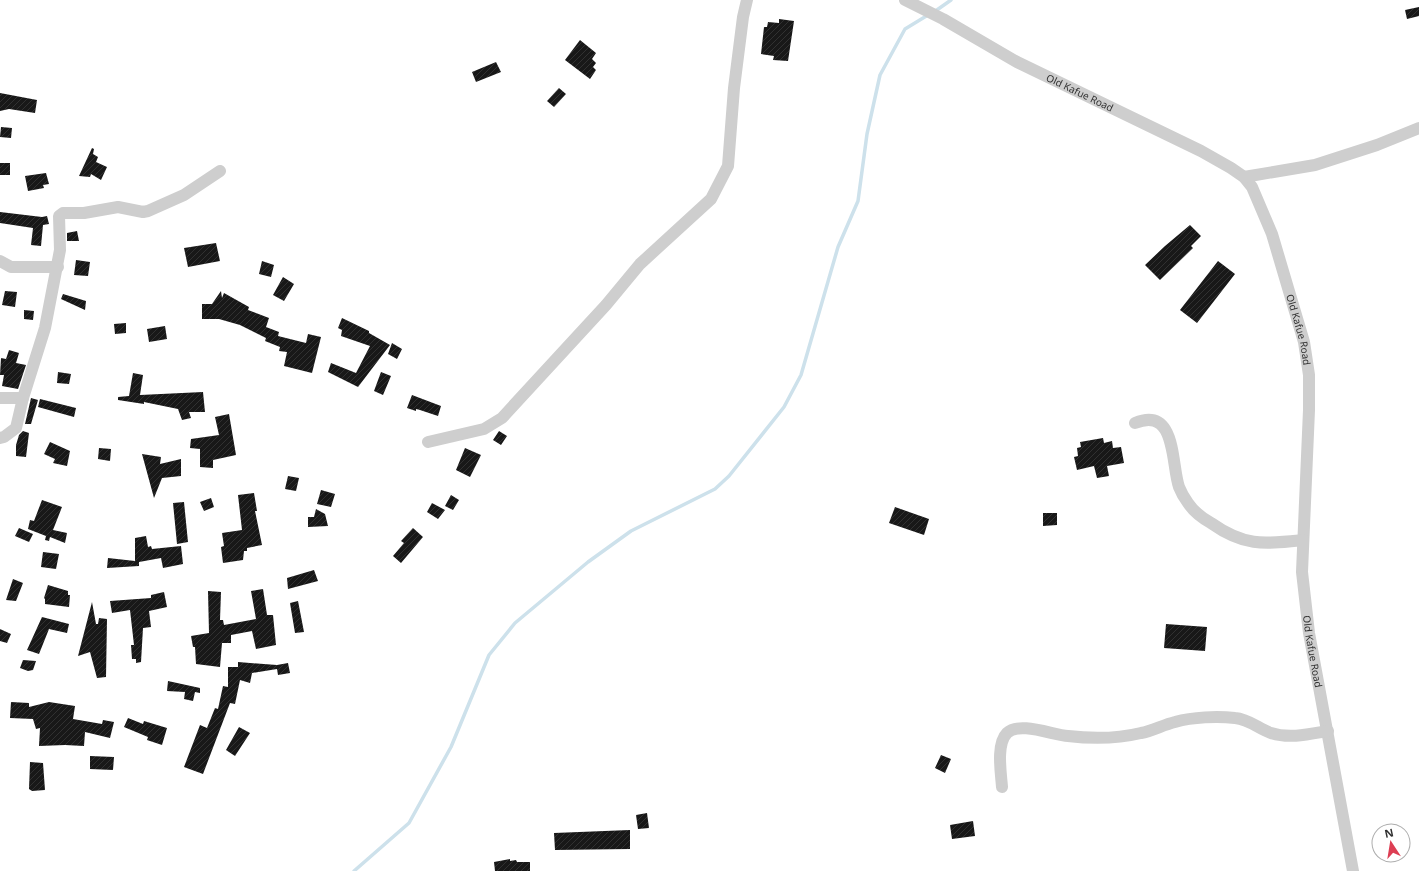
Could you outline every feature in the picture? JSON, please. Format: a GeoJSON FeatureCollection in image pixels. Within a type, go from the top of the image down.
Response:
{"type":"FeatureCollection","features":[{"type":"Feature","properties":{"kind":"street"},"geometry":{"type":"LineString","coordinates":[[428,442],[484,429],[502,418],[606,305],[640,264],[711,199],[728,166],[734,88],[742,16],[747,0]]}},
{"type":"Feature","properties":{"kind":"street","name":"Old Kafue Road"},"geometry":{"type":"LineString","coordinates":[[908,2],[943,19],[1017,62],[1201,151],[1244,177],[1252,187],[1272,234],[1304,342],[1309,374],[1309,410],[1302,572],[1309,633],[1353,871]]}},
{"type":"Feature","properties":{"kind":"street"},"geometry":{"type":"LineString","coordinates":[[1244,177],[1315,166],[1377,145],[1419,128]]}},
{"type":"Feature","properties":{"kind":"street"},"geometry":{"type":"LineString","coordinates":[[0,438],[16,428],[23,398],[45,328],[58,267],[60,250],[59,216],[63,213],[84,213],[118,207],[143,212],[148,211],[184,195],[220,171]]}},
{"type":"Feature","properties":{"kind":"street"},"geometry":{"type":"LineString","coordinates":[[0,261],[11,267],[58,267]]}},
{"type":"Feature","properties":{"kind":"street"},"geometry":{"type":"LineString","coordinates":[[0,398],[23,398]]}},
{"type":"Feature","properties":{"kind":"street"},"geometry":{"type":"LineString","coordinates":[[1135,424],[1143,420],[1151,420],[1159,423],[1165,429],[1170,442],[1179,487],[1188,504],[1198,515],[1223,532],[1243,541],[1260,543],[1303,540]]}},
{"type":"Feature","properties":{"kind":"street"},"geometry":{"type":"LineString","coordinates":[[1002,787],[1000,769],[1002,741],[1006,734],[1012,730],[1030,728],[1066,736],[1099,739],[1142,733],[1188,719],[1236,718],[1250,722],[1272,733],[1292,736],[1328,731]]}},
{"type":"Feature","properties":{"kind":"building"},"geometry":{"type":"Polygon","coordinates":[[[1419,7],[1419,16],[1407,19],[1405,10],[1419,7]]]}},
{"type":"Feature","properties":{"kind":"building"},"geometry":{"type":"Polygon","coordinates":[[[779,19],[794,21],[788,61],[773,60],[774,56],[761,54],[764,27],[767,27],[768,22],[779,23],[779,19]]]}},
{"type":"Feature","properties":{"kind":"building"},"geometry":{"type":"Polygon","coordinates":[[[580,40],[596,53],[592,59],[596,63],[593,67],[596,70],[590,79],[565,60],[580,40]]]}},
{"type":"Feature","properties":{"kind":"building"},"geometry":{"type":"Polygon","coordinates":[[[496,62],[501,72],[476,82],[472,72],[496,62]]]}},
{"type":"Feature","properties":{"kind":"building"},"geometry":{"type":"Polygon","coordinates":[[[559,88],[566,94],[554,107],[547,101],[559,88]]]}},
{"type":"Feature","properties":{"kind":"building"},"geometry":{"type":"Polygon","coordinates":[[[0,93],[37,100],[35,113],[9,109],[0,111],[0,93]]]}},
{"type":"Feature","properties":{"kind":"building"},"geometry":{"type":"Polygon","coordinates":[[[1,127],[12,128],[11,138],[0,137],[1,127]]]}},
{"type":"Feature","properties":{"kind":"building"},"geometry":{"type":"Polygon","coordinates":[[[92,148],[94,149],[93,154],[98,157],[96,162],[107,167],[101,180],[91,174],[90,177],[79,176],[92,148]]]}},
{"type":"Feature","properties":{"kind":"building"},"geometry":{"type":"Polygon","coordinates":[[[0,163],[10,163],[10,175],[0,175],[0,163]]]}},
{"type":"Feature","properties":{"kind":"building"},"geometry":{"type":"Polygon","coordinates":[[[46,173],[49,184],[43,185],[44,188],[28,191],[25,176],[46,173]]]}},
{"type":"Feature","properties":{"kind":"building"},"geometry":{"type":"Polygon","coordinates":[[[0,212],[42,217],[47,216],[49,224],[43,225],[41,246],[31,245],[33,228],[0,223],[0,212]]]}},
{"type":"Feature","properties":{"kind":"building"},"geometry":{"type":"Polygon","coordinates":[[[1190,225],[1201,236],[1191,246],[1193,248],[1160,280],[1145,265],[1190,225]]]}},
{"type":"Feature","properties":{"kind":"building"},"geometry":{"type":"Polygon","coordinates":[[[77,231],[79,241],[67,241],[67,233],[77,231]]]}},
{"type":"Feature","properties":{"kind":"building"},"geometry":{"type":"Polygon","coordinates":[[[216,243],[220,261],[188,267],[184,248],[216,243]]]}},
{"type":"Feature","properties":{"kind":"building"},"geometry":{"type":"Polygon","coordinates":[[[76,260],[90,262],[88,276],[74,275],[76,260]]]}},
{"type":"Feature","properties":{"kind":"building"},"geometry":{"type":"Polygon","coordinates":[[[262,261],[274,265],[271,277],[259,274],[262,261]]]}},
{"type":"Feature","properties":{"kind":"building"},"geometry":{"type":"Polygon","coordinates":[[[1218,261],[1235,274],[1197,323],[1180,310],[1218,261]]]}},
{"type":"Feature","properties":{"kind":"building"},"geometry":{"type":"Polygon","coordinates":[[[283,277],[294,284],[284,301],[273,295],[283,277]]]}},
{"type":"Feature","properties":{"kind":"building"},"geometry":{"type":"Polygon","coordinates":[[[5,291],[17,292],[15,307],[2,305],[5,291]]]}},
{"type":"Feature","properties":{"kind":"building"},"geometry":{"type":"Polygon","coordinates":[[[221,291],[222,298],[224,293],[249,307],[248,310],[269,318],[266,327],[279,332],[278,336],[306,343],[308,334],[321,337],[312,373],[284,366],[287,352],[279,351],[280,347],[265,341],[266,338],[240,325],[219,319],[202,319],[202,304],[212,304],[221,291]]]}},
{"type":"Feature","properties":{"kind":"building"},"geometry":{"type":"Polygon","coordinates":[[[63,294],[86,301],[85,310],[61,299],[63,294]]]}},
{"type":"Feature","properties":{"kind":"building"},"geometry":{"type":"Polygon","coordinates":[[[24,310],[34,311],[33,320],[24,319],[24,310]]]}},
{"type":"Feature","properties":{"kind":"building"},"geometry":{"type":"Polygon","coordinates":[[[342,318],[369,331],[369,333],[390,345],[358,387],[328,372],[331,363],[356,373],[370,346],[341,336],[342,330],[338,328],[342,318]]]}},
{"type":"Feature","properties":{"kind":"building"},"geometry":{"type":"Polygon","coordinates":[[[126,323],[126,333],[115,334],[114,324],[126,323]]]}},
{"type":"Feature","properties":{"kind":"building"},"geometry":{"type":"Polygon","coordinates":[[[165,326],[167,339],[149,342],[147,329],[165,326]]]}},
{"type":"Feature","properties":{"kind":"building"},"geometry":{"type":"Polygon","coordinates":[[[392,343],[402,349],[397,359],[388,354],[392,343]]]}},
{"type":"Feature","properties":{"kind":"building"},"geometry":{"type":"Polygon","coordinates":[[[9,350],[19,353],[16,363],[26,365],[18,389],[2,386],[4,375],[0,375],[1,358],[6,359],[9,350]]]}},
{"type":"Feature","properties":{"kind":"building"},"geometry":{"type":"Polygon","coordinates":[[[58,372],[71,374],[69,384],[57,383],[58,372]]]}},
{"type":"Feature","properties":{"kind":"building"},"geometry":{"type":"Polygon","coordinates":[[[381,372],[391,376],[383,395],[374,391],[381,372]]]}},
{"type":"Feature","properties":{"kind":"building"},"geometry":{"type":"Polygon","coordinates":[[[133,373],[143,375],[140,395],[203,392],[205,412],[189,412],[191,418],[182,420],[178,409],[144,402],[144,404],[118,400],[118,397],[129,396],[133,373]]]}},
{"type":"Feature","properties":{"kind":"building"},"geometry":{"type":"Polygon","coordinates":[[[412,395],[441,406],[438,416],[420,410],[416,409],[416,411],[407,408],[412,395]]]}},
{"type":"Feature","properties":{"kind":"building"},"geometry":{"type":"Polygon","coordinates":[[[31,398],[38,400],[31,424],[25,424],[31,398]]]}},
{"type":"Feature","properties":{"kind":"building"},"geometry":{"type":"Polygon","coordinates":[[[40,399],[76,408],[74,417],[38,407],[40,399]]]}},
{"type":"Feature","properties":{"kind":"building"},"geometry":{"type":"Polygon","coordinates":[[[229,414],[236,455],[213,460],[213,468],[200,467],[200,449],[190,448],[191,439],[219,435],[215,417],[229,414]]]}},
{"type":"Feature","properties":{"kind":"building"},"geometry":{"type":"Polygon","coordinates":[[[23,431],[29,433],[26,457],[16,456],[16,445],[19,435],[23,431]]]}},
{"type":"Feature","properties":{"kind":"building"},"geometry":{"type":"Polygon","coordinates":[[[499,431],[507,436],[501,445],[493,440],[499,431]]]}},
{"type":"Feature","properties":{"kind":"building"},"geometry":{"type":"Polygon","coordinates":[[[1103,438],[1104,443],[1112,441],[1113,448],[1121,447],[1124,463],[1107,466],[1109,476],[1097,478],[1094,466],[1077,470],[1074,457],[1078,456],[1077,448],[1081,447],[1080,442],[1103,438]]]}},
{"type":"Feature","properties":{"kind":"building"},"geometry":{"type":"Polygon","coordinates":[[[50,442],[70,451],[67,466],[53,463],[55,459],[44,454],[50,442]]]}},
{"type":"Feature","properties":{"kind":"building"},"geometry":{"type":"Polygon","coordinates":[[[99,448],[111,449],[110,461],[98,459],[99,448]]]}},
{"type":"Feature","properties":{"kind":"building"},"geometry":{"type":"Polygon","coordinates":[[[465,448],[481,455],[470,477],[456,470],[465,448]]]}},
{"type":"Feature","properties":{"kind":"building"},"geometry":{"type":"Polygon","coordinates":[[[142,454],[161,457],[160,464],[181,459],[181,476],[162,478],[154,498],[142,454]]]}},
{"type":"Feature","properties":{"kind":"building"},"geometry":{"type":"Polygon","coordinates":[[[288,476],[299,478],[296,491],[285,489],[288,476]]]}},
{"type":"Feature","properties":{"kind":"building"},"geometry":{"type":"Polygon","coordinates":[[[321,490],[335,494],[331,507],[317,504],[321,490]]]}},
{"type":"Feature","properties":{"kind":"building"},"geometry":{"type":"Polygon","coordinates":[[[254,493],[257,511],[255,511],[262,545],[247,548],[247,551],[244,551],[243,560],[223,563],[221,547],[224,546],[222,533],[242,530],[238,495],[254,493]]]}},
{"type":"Feature","properties":{"kind":"building"},"geometry":{"type":"Polygon","coordinates":[[[451,495],[459,500],[453,510],[445,506],[451,495]]]}},
{"type":"Feature","properties":{"kind":"building"},"geometry":{"type":"Polygon","coordinates":[[[211,498],[214,507],[204,511],[200,502],[211,498]]]}},
{"type":"Feature","properties":{"kind":"building"},"geometry":{"type":"Polygon","coordinates":[[[42,500],[62,507],[53,530],[67,533],[65,543],[50,537],[49,541],[45,540],[46,536],[28,529],[30,520],[34,521],[42,500]]]}},
{"type":"Feature","properties":{"kind":"building"},"geometry":{"type":"Polygon","coordinates":[[[184,502],[188,542],[177,544],[173,503],[184,502]]]}},
{"type":"Feature","properties":{"kind":"building"},"geometry":{"type":"Polygon","coordinates":[[[432,503],[445,510],[438,519],[427,512],[432,503]]]}},
{"type":"Feature","properties":{"kind":"building"},"geometry":{"type":"Polygon","coordinates":[[[895,507],[929,519],[924,535],[889,523],[895,507]]]}},
{"type":"Feature","properties":{"kind":"building"},"geometry":{"type":"Polygon","coordinates":[[[316,509],[325,514],[328,526],[308,527],[308,517],[314,517],[316,509]]]}},
{"type":"Feature","properties":{"kind":"building"},"geometry":{"type":"Polygon","coordinates":[[[1043,513],[1057,513],[1057,525],[1043,526],[1043,513]]]}},
{"type":"Feature","properties":{"kind":"building"},"geometry":{"type":"Polygon","coordinates":[[[19,528],[33,534],[29,542],[15,536],[19,528]]]}},
{"type":"Feature","properties":{"kind":"building"},"geometry":{"type":"Polygon","coordinates":[[[413,528],[423,537],[401,563],[393,556],[404,543],[401,541],[413,528]]]}},
{"type":"Feature","properties":{"kind":"building"},"geometry":{"type":"Polygon","coordinates":[[[146,536],[148,547],[151,546],[152,549],[181,546],[183,564],[163,568],[161,558],[139,562],[139,566],[107,568],[108,558],[135,561],[135,538],[146,536]]]}},
{"type":"Feature","properties":{"kind":"building"},"geometry":{"type":"Polygon","coordinates":[[[43,552],[59,554],[56,569],[41,567],[43,552]]]}},
{"type":"Feature","properties":{"kind":"building"},"geometry":{"type":"Polygon","coordinates":[[[314,570],[318,581],[288,589],[287,578],[314,570]]]}},
{"type":"Feature","properties":{"kind":"building"},"geometry":{"type":"Polygon","coordinates":[[[13,579],[23,583],[16,601],[6,600],[13,579]]]}},
{"type":"Feature","properties":{"kind":"building"},"geometry":{"type":"Polygon","coordinates":[[[48,585],[68,591],[68,595],[70,595],[69,607],[45,604],[44,598],[48,585]]]}},
{"type":"Feature","properties":{"kind":"building"},"geometry":{"type":"Polygon","coordinates":[[[263,589],[267,615],[273,615],[276,645],[256,649],[252,631],[231,635],[231,643],[222,643],[220,667],[196,664],[195,647],[193,647],[191,636],[209,633],[208,591],[221,592],[220,620],[223,620],[224,625],[256,619],[251,591],[263,589]]]}},
{"type":"Feature","properties":{"kind":"building"},"geometry":{"type":"Polygon","coordinates":[[[164,592],[167,607],[149,611],[151,627],[143,628],[141,662],[136,663],[136,659],[132,659],[131,645],[134,645],[130,610],[112,613],[110,601],[151,598],[151,595],[164,592]]]}},
{"type":"Feature","properties":{"kind":"building"},"geometry":{"type":"Polygon","coordinates":[[[298,601],[304,632],[295,633],[290,603],[298,601]]]}},
{"type":"Feature","properties":{"kind":"building"},"geometry":{"type":"Polygon","coordinates":[[[92,602],[96,624],[98,624],[99,618],[107,619],[106,677],[97,678],[90,652],[78,656],[92,602]]]}},
{"type":"Feature","properties":{"kind":"building"},"geometry":{"type":"Polygon","coordinates":[[[42,617],[69,624],[67,633],[49,629],[39,654],[27,650],[42,617]]]}},
{"type":"Feature","properties":{"kind":"building"},"geometry":{"type":"Polygon","coordinates":[[[1166,624],[1207,627],[1205,651],[1164,648],[1166,624]]]}},
{"type":"Feature","properties":{"kind":"building"},"geometry":{"type":"Polygon","coordinates":[[[0,629],[11,634],[7,643],[0,641],[0,629]]]}},
{"type":"Feature","properties":{"kind":"building"},"geometry":{"type":"Polygon","coordinates":[[[23,660],[36,661],[33,670],[28,671],[20,668],[23,660]]]}},
{"type":"Feature","properties":{"kind":"building"},"geometry":{"type":"Polygon","coordinates":[[[238,662],[277,665],[288,663],[290,673],[278,675],[277,669],[252,673],[250,683],[240,680],[235,704],[230,703],[203,774],[184,767],[200,725],[207,728],[215,708],[218,709],[223,686],[228,687],[228,667],[238,667],[238,662]]]}},
{"type":"Feature","properties":{"kind":"building"},"geometry":{"type":"Polygon","coordinates":[[[168,681],[200,688],[200,693],[195,692],[193,701],[184,699],[185,692],[167,691],[168,681]]]}},
{"type":"Feature","properties":{"kind":"building"},"geometry":{"type":"Polygon","coordinates":[[[11,702],[29,703],[29,707],[49,702],[75,706],[73,719],[102,724],[103,720],[114,722],[110,738],[85,732],[84,746],[39,746],[40,728],[36,729],[33,719],[10,718],[11,702]]]}},
{"type":"Feature","properties":{"kind":"building"},"geometry":{"type":"Polygon","coordinates":[[[128,718],[143,724],[144,721],[167,728],[162,745],[147,740],[148,737],[124,727],[128,718]]]}},
{"type":"Feature","properties":{"kind":"building"},"geometry":{"type":"Polygon","coordinates":[[[239,727],[250,733],[235,756],[226,750],[239,727]]]}},
{"type":"Feature","properties":{"kind":"building"},"geometry":{"type":"Polygon","coordinates":[[[941,755],[951,759],[945,773],[935,768],[941,755]]]}},
{"type":"Feature","properties":{"kind":"building"},"geometry":{"type":"Polygon","coordinates":[[[90,756],[114,757],[113,770],[90,769],[90,756]]]}},
{"type":"Feature","properties":{"kind":"building"},"geometry":{"type":"Polygon","coordinates":[[[30,762],[43,763],[45,790],[32,791],[29,789],[30,762]]]}},
{"type":"Feature","properties":{"kind":"building"},"geometry":{"type":"Polygon","coordinates":[[[647,813],[649,828],[638,829],[636,815],[647,813]]]}},
{"type":"Feature","properties":{"kind":"building"},"geometry":{"type":"Polygon","coordinates":[[[973,821],[975,836],[952,839],[950,825],[973,821]]]}},
{"type":"Feature","properties":{"kind":"building"},"geometry":{"type":"Polygon","coordinates":[[[630,830],[630,849],[555,850],[554,833],[630,830]]]}},
{"type":"Feature","properties":{"kind":"building"},"geometry":{"type":"Polygon","coordinates":[[[510,859],[510,861],[516,860],[517,862],[530,862],[530,871],[495,871],[494,862],[510,859]]]}},
{"type":"Feature","properties":{"kind":"waterway"},"geometry":{"type":"LineString","coordinates":[[934,12],[951,0]]}},
{"type":"Feature","properties":{"kind":"waterway"},"geometry":{"type":"LineString","coordinates":[[354,871],[409,823],[451,747],[489,655],[515,623],[588,562],[631,531],[715,489],[729,476],[784,407],[801,375],[838,247],[858,201],[867,134],[880,75],[905,29],[928,15]]}}]}
